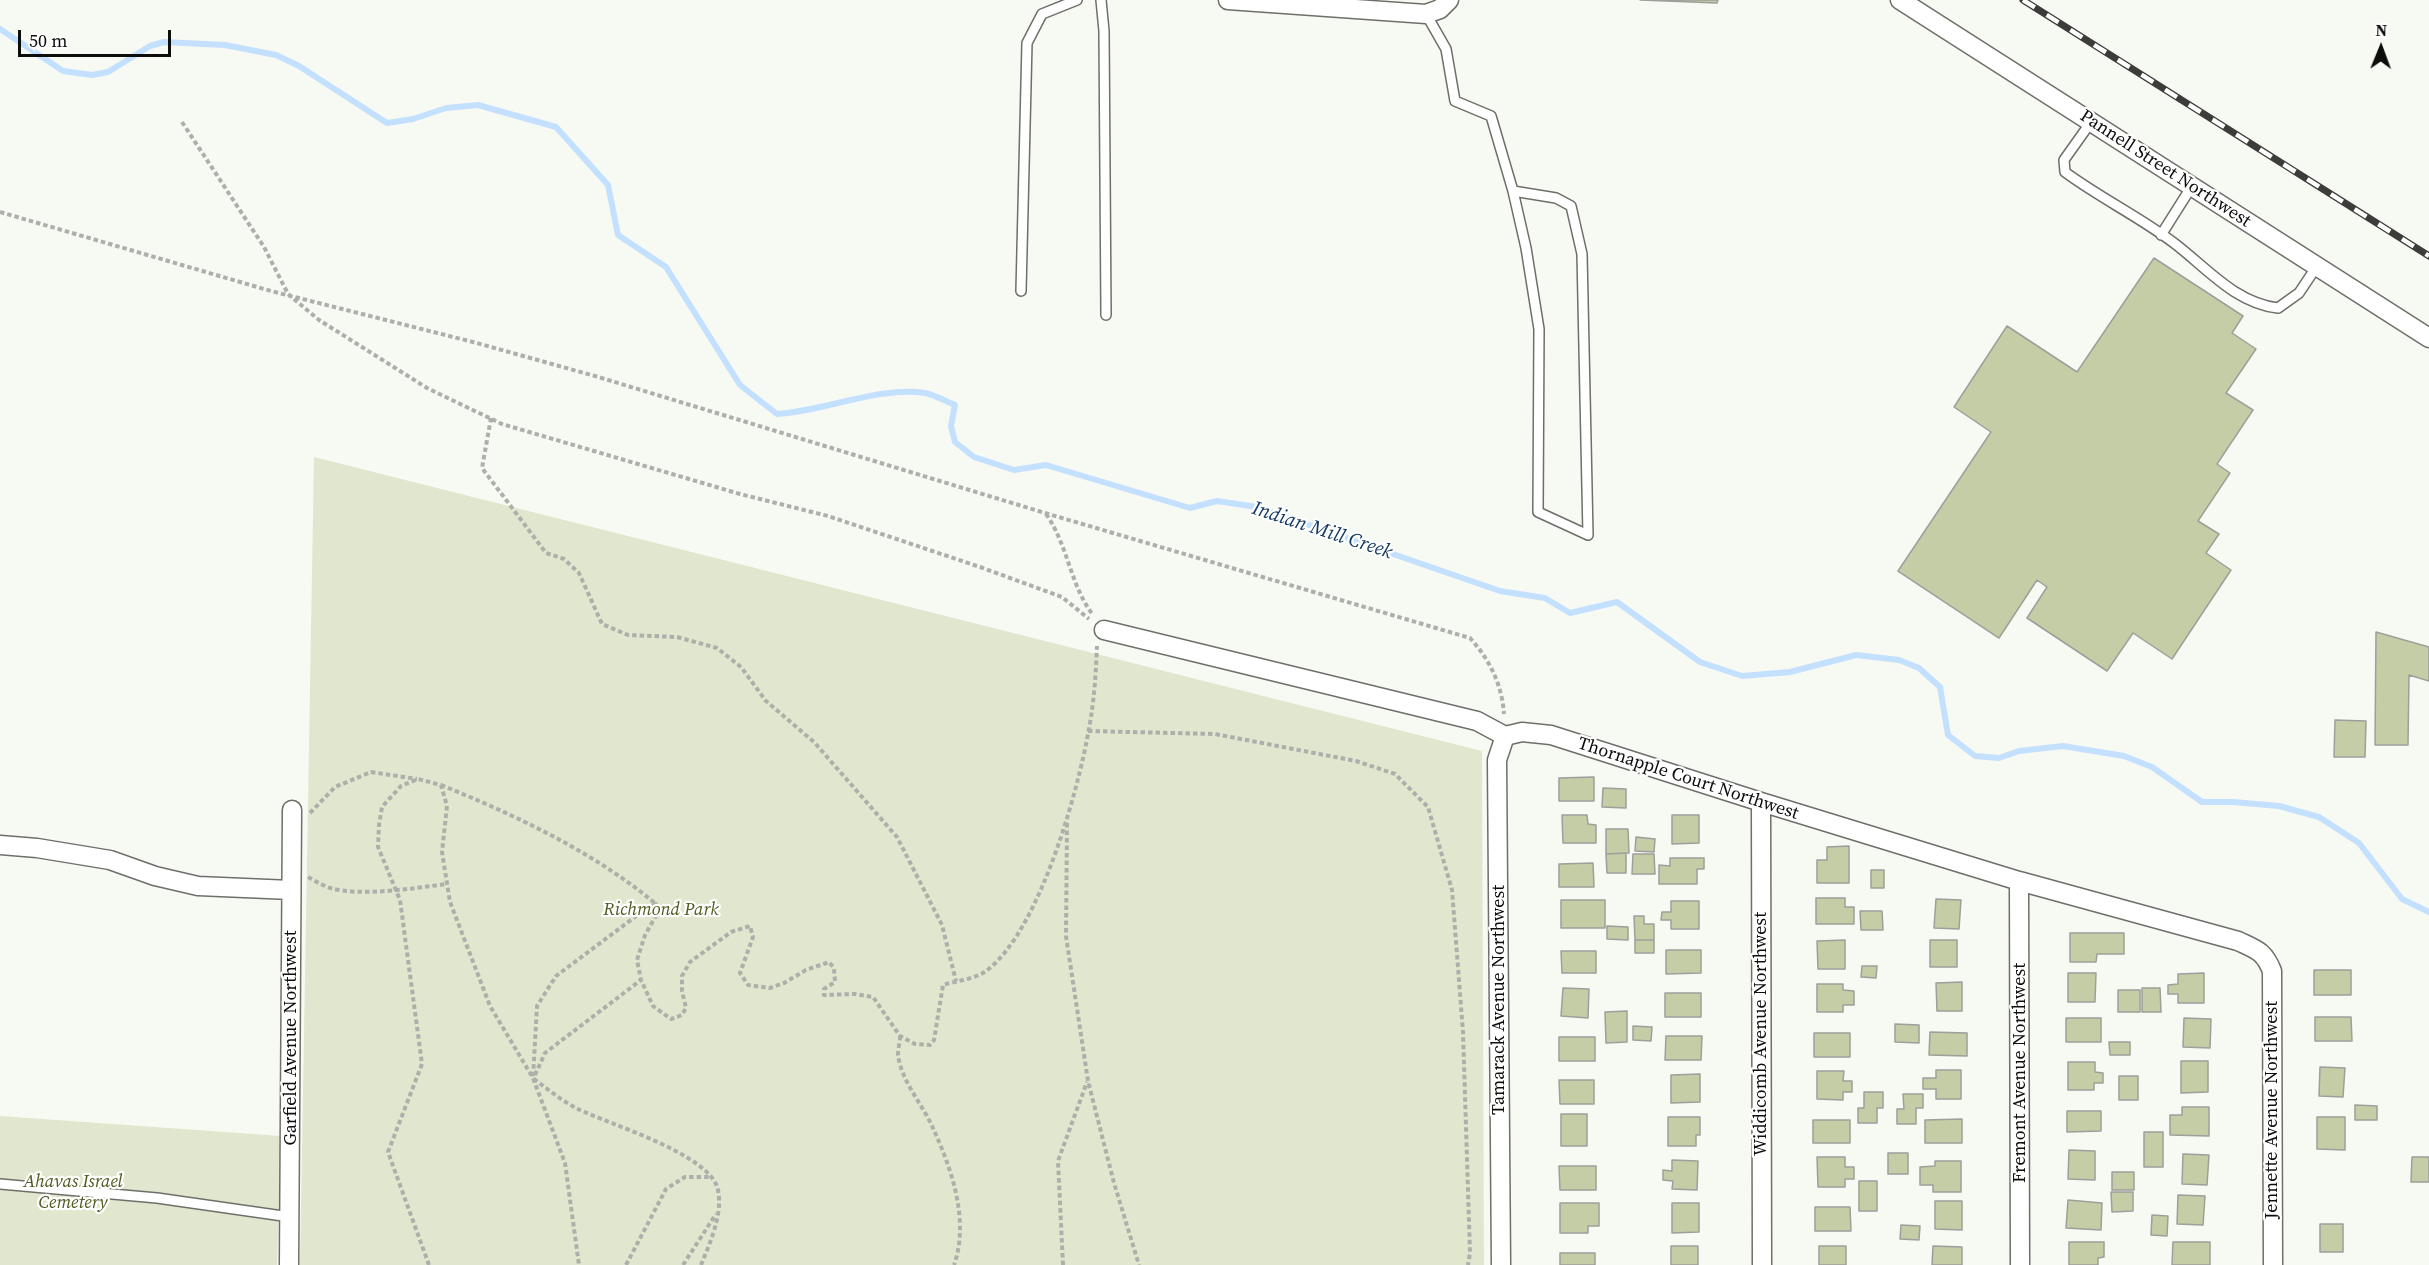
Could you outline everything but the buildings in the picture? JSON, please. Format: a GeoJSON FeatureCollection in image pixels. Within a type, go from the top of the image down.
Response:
{"type":"FeatureCollection","features":[{"type":"Feature","properties":{"kind":"street"},"geometry":{"type":"LineString","coordinates":[[1228,0],[1426,14],[1440,9],[1449,0]]}},
{"type":"Feature","properties":{"kind":"street","name":"Pannell Street Northwest"},"geometry":{"type":"LineString","coordinates":[[1900,0],[2429,338]]}},
{"type":"Feature","properties":{"kind":"street"},"geometry":{"type":"LineString","coordinates":[[1101,628],[1477,721],[1505,736]]}},
{"type":"Feature","properties":{"kind":"street","name":"Thornapple Court Northwest"},"geometry":{"type":"LineString","coordinates":[[1505,736],[1522,732],[1551,735],[2019,881],[2238,941],[2266,956]]}},
{"type":"Feature","properties":{"kind":"street","name":"Tamarack Avenue Northwest"},"geometry":{"type":"LineString","coordinates":[[1501,1265],[1497,760],[1505,736]]}},
{"type":"Feature","properties":{"kind":"street","name":"Widdicomb Avenue Northwest"},"geometry":{"type":"LineString","coordinates":[[1761,802],[1762,1265]]}},
{"type":"Feature","properties":{"kind":"street","name":"Garfield Avenue Northwest"},"geometry":{"type":"LineString","coordinates":[[289,1265],[292,810]]}},
{"type":"Feature","properties":{"kind":"street"},"geometry":{"type":"LineString","coordinates":[[0,845],[37,848],[110,860],[155,876],[198,886],[291,890]]}},
{"type":"Feature","properties":{"kind":"street","name":"Fremont Avenue Northwest"},"geometry":{"type":"LineString","coordinates":[[2019,881],[2020,1265]]}},
{"type":"Feature","properties":{"kind":"street","name":"Jennette Avenue Northwest"},"geometry":{"type":"LineString","coordinates":[[2266,956],[2272,971],[2272,1265]]}},
{"type":"Feature","properties":{"kind":"lane"},"geometry":{"type":"LineString","coordinates":[[1021,291],[1027,43],[1042,14],[1077,0]]}},
{"type":"Feature","properties":{"kind":"lane"},"geometry":{"type":"LineString","coordinates":[[1101,0],[1104,31],[1106,315]]}},
{"type":"Feature","properties":{"kind":"lane"},"geometry":{"type":"LineString","coordinates":[[1426,14],[1446,49],[1455,101],[1491,116],[1513,190],[1526,248],[1539,329],[1538,512],[1588,535],[1582,254],[1571,206],[1556,198],[1513,190]]}},
{"type":"Feature","properties":{"kind":"lane"},"geometry":{"type":"LineString","coordinates":[[2091,122],[2064,160],[2065,172],[2173,242],[2219,283],[2263,306],[2278,308],[2299,293],[2317,266]]}},
{"type":"Feature","properties":{"kind":"lane"},"geometry":{"type":"LineString","coordinates":[[2161,235],[2192,186]]}},
{"type":"Feature","properties":{"kind":"lane"},"geometry":{"type":"LineString","coordinates":[[0,1184],[157,1198],[290,1217]]}},
{"type":"Feature","properties":{"kind":"path"},"geometry":{"type":"LineString","coordinates":[[182,122],[264,247],[288,294],[319,320],[427,388],[513,427],[740,494],[828,516],[1062,597],[1101,628]]}},
{"type":"Feature","properties":{"kind":"path"},"geometry":{"type":"LineString","coordinates":[[0,212],[288,294],[595,376],[1045,513],[1470,638],[1480,648],[1497,677],[1503,702],[1505,736]]}},
{"type":"Feature","properties":{"kind":"path"},"geometry":{"type":"LineString","coordinates":[[491,418],[482,468],[546,553],[564,559],[579,573],[602,624],[628,635],[676,637],[717,648],[741,667],[766,701],[814,742],[897,837],[942,925],[956,981]]}},
{"type":"Feature","properties":{"kind":"path"},"geometry":{"type":"LineString","coordinates":[[292,832],[335,787],[371,772],[441,785],[509,813],[628,880],[656,904],[657,914],[645,935],[637,960],[641,980],[653,1006],[671,1019],[682,1015],[686,1008],[682,976],[690,962],[731,932],[750,926],[753,937],[740,973],[748,985],[770,988],[784,984],[806,970],[829,962],[834,968],[835,982],[824,989],[824,995],[855,994],[873,997],[900,1036],[915,1044],[930,1045],[934,1040],[943,985],[984,972],[1010,948],[1034,908],[1067,819],[1083,759],[1092,710],[1101,628],[1087,608],[1074,582],[1060,537],[1045,513]]}},
{"type":"Feature","properties":{"kind":"path"},"geometry":{"type":"LineString","coordinates":[[1088,731],[1215,734],[1356,761],[1395,774],[1428,807],[1452,890],[1463,1032],[1470,1252],[1468,1265]]}},
{"type":"Feature","properties":{"kind":"path"},"geometry":{"type":"LineString","coordinates":[[418,779],[401,786],[382,807],[378,847],[400,900],[422,1064],[388,1152],[429,1265]]}},
{"type":"Feature","properties":{"kind":"path"},"geometry":{"type":"LineString","coordinates":[[441,785],[447,806],[442,852],[450,903],[490,1006],[533,1078],[565,1162],[579,1265]]}},
{"type":"Feature","properties":{"kind":"path"},"geometry":{"type":"LineString","coordinates":[[1067,819],[1066,936],[1088,1081],[1114,1183],[1139,1265]]}},
{"type":"Feature","properties":{"kind":"path"},"geometry":{"type":"LineString","coordinates":[[292,869],[330,888],[357,891],[396,890],[447,884]]}},
{"type":"Feature","properties":{"kind":"path"},"geometry":{"type":"LineString","coordinates":[[533,1078],[537,1006],[555,976],[647,908],[656,904]]}},
{"type":"Feature","properties":{"kind":"path"},"geometry":{"type":"LineString","coordinates":[[533,1078],[545,1053],[641,980]]}},
{"type":"Feature","properties":{"kind":"path"},"geometry":{"type":"LineString","coordinates":[[900,1036],[898,1055],[932,1127],[955,1187],[960,1246],[954,1265]]}},
{"type":"Feature","properties":{"kind":"path"},"geometry":{"type":"LineString","coordinates":[[533,1078],[579,1109],[649,1137],[703,1168],[718,1188],[718,1211],[701,1265]]}},
{"type":"Feature","properties":{"kind":"path"},"geometry":{"type":"LineString","coordinates":[[1063,1265],[1058,1161],[1088,1081]]}},
{"type":"Feature","properties":{"kind":"path"},"geometry":{"type":"LineString","coordinates":[[626,1265],[666,1189],[685,1177],[710,1177]]}},
{"type":"Feature","properties":{"kind":"path"},"geometry":{"type":"LineString","coordinates":[[683,1265],[718,1211]]}},
{"type":"Feature","properties":{"kind":"green space","name":"Richmond Park"},"geometry":{"type":"Polygon","coordinates":[[[314,457],[1482,751],[1484,1265],[300,1265],[314,457]]]}},
{"type":"Feature","properties":{"kind":"green space","name":"Ahavas Israel Cemetery"},"geometry":{"type":"Polygon","coordinates":[[[0,1116],[281,1136],[277,1265],[0,1265],[0,1116]]]}},
{"type":"Feature","properties":{"kind":"waterway","name":"Indian Mill Creek"},"geometry":{"type":"LineString","coordinates":[[0,29],[63,71],[92,75],[108,72],[150,46],[164,42],[225,45],[276,55],[299,66],[387,123],[413,119],[446,108],[478,105],[556,127],[608,185],[618,235],[666,267],[740,385],[777,414],[890,393],[925,393],[955,405],[951,426],[955,442],[974,457],[1014,470],[1046,465],[1190,508],[1217,501],[1257,507],[1500,591],[1545,598],[1570,613],[1617,602],[1700,662],[1742,676],[1790,672],[1856,655],[1899,660],[1919,668],[1940,687],[1948,735],[1975,756],[1999,758],[2019,751],[2063,746],[2124,756],[2152,767],[2202,802],[2279,806],[2319,817],[2359,843],[2402,899],[2429,912]]}},
{"type":"Feature","properties":{"kind":"railway"},"geometry":{"type":"LineString","coordinates":[[2023,0],[2429,256]]}}]}
